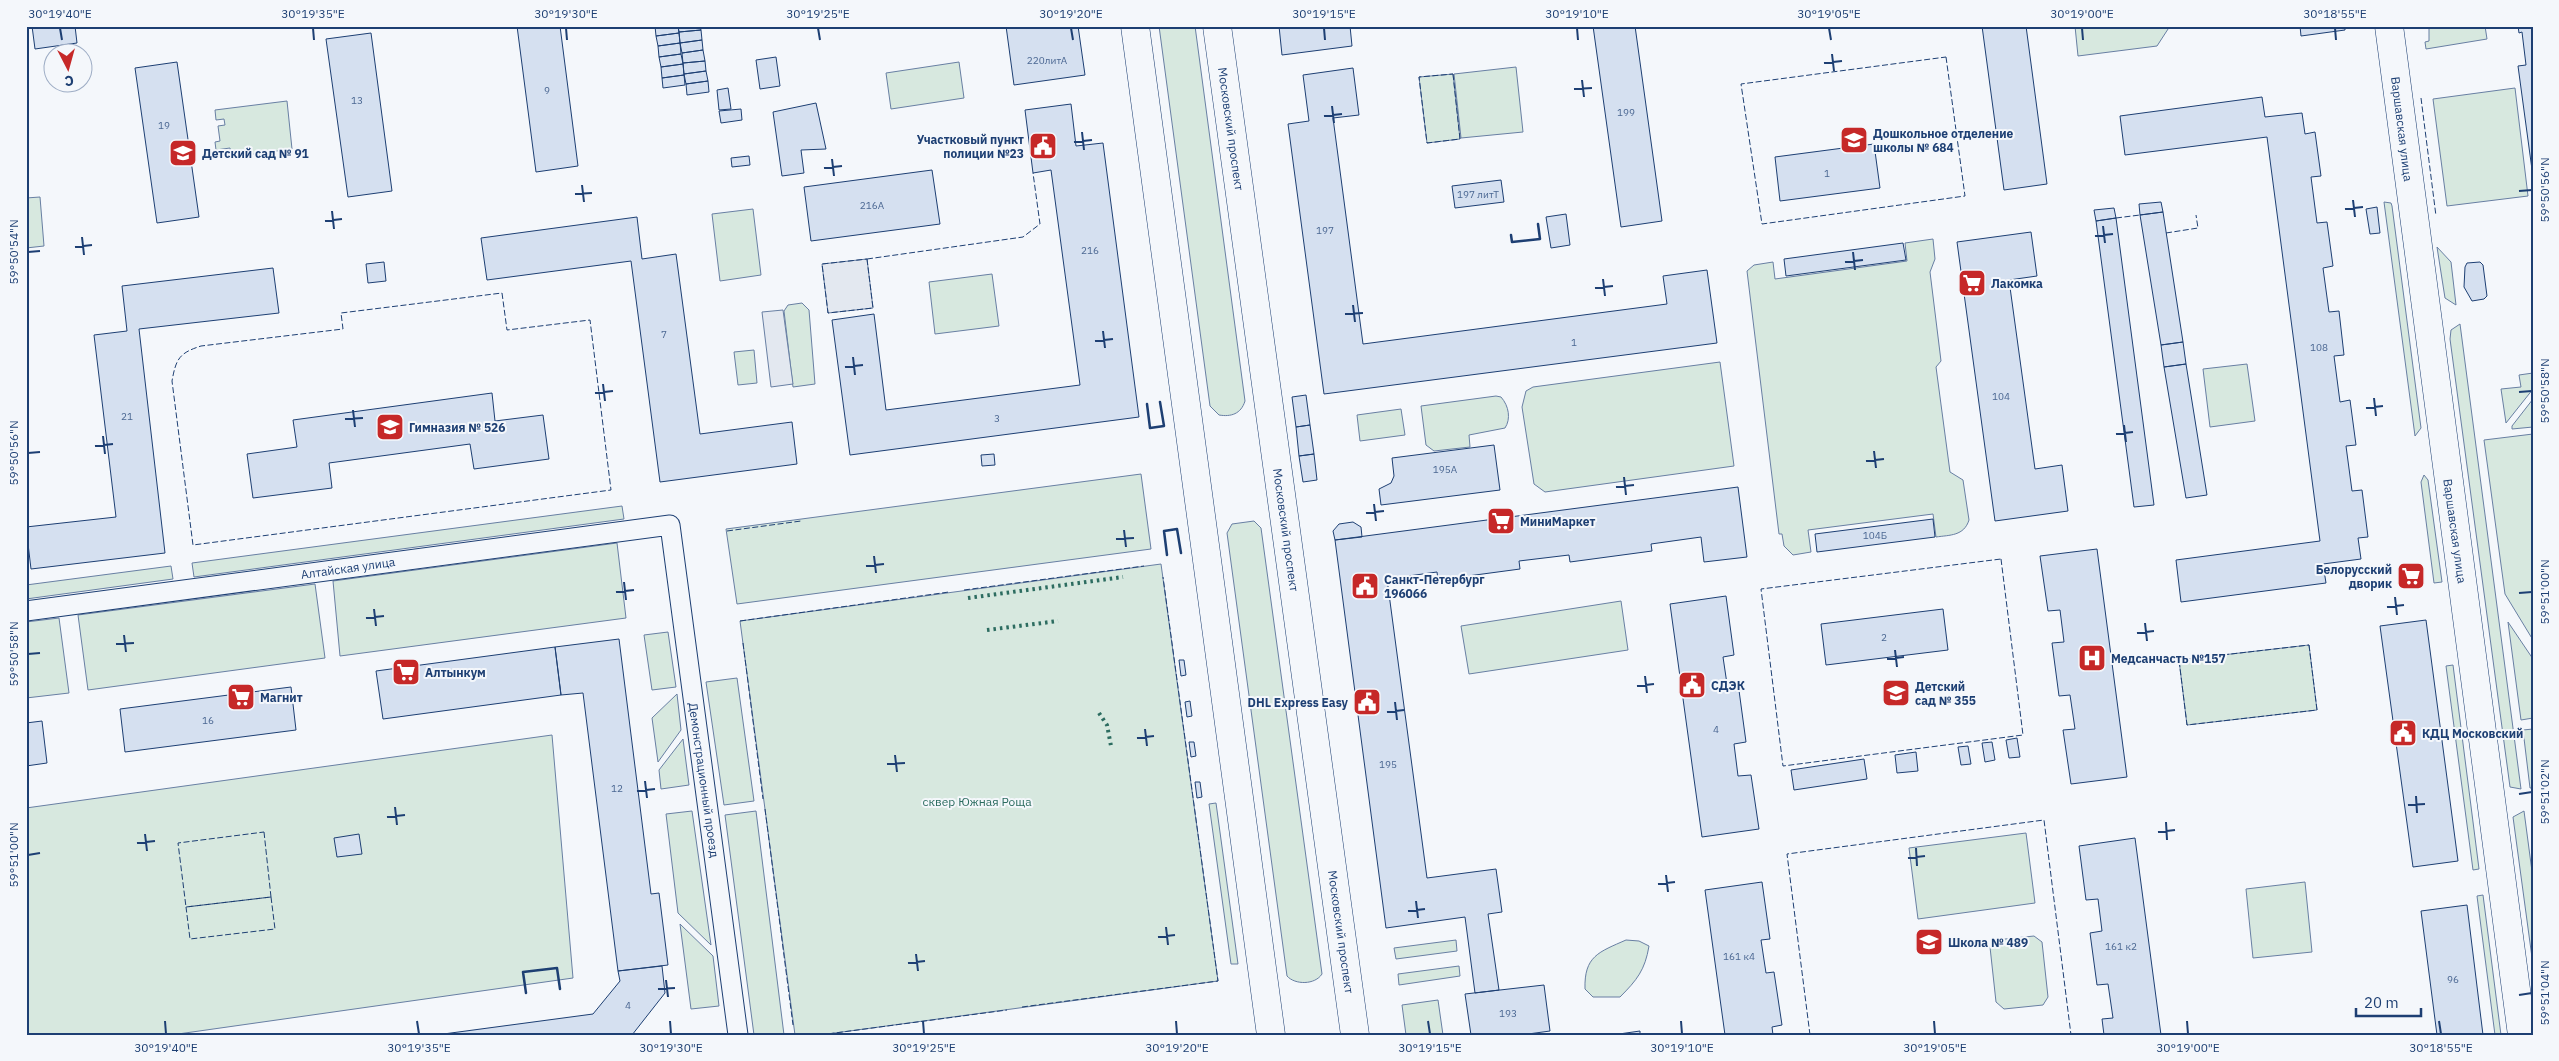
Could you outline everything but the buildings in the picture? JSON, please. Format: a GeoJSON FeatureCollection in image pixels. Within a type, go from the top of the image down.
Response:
{"type":"FeatureCollection","features":[{"type":"Feature","properties":{"kind":"main road"},"geometry":{"type":"LineString","coordinates":[[1135,26],[1271,1035]]}},
{"type":"Feature","properties":{"kind":"main road","name":"Московский проспект"},"geometry":{"type":"LineString","coordinates":[[1216,26],[1355,1035]]}},
{"type":"Feature","properties":{"kind":"main road","name":"Варшавская улица"},"geometry":{"type":"LineString","coordinates":[[2389,26],[2522,1035]]}},
{"type":"Feature","properties":{"kind":"street","name":"Алтайская улица"},"geometry":{"type":"LineString","coordinates":[[26,611],[670,525]]}},
{"type":"Feature","properties":{"kind":"street","name":"Демонстрационный проезд"},"geometry":{"type":"LineString","coordinates":[[670,525],[738,1035]]}},
{"type":"Feature","properties":{"kind":"green space"},"geometry":{"type":"Polygon","coordinates":[[[1159,26],[1195,26],[1245,401],[1238,412],[1231,415],[1219,415],[1210,406],[1159,26]]]}},
{"type":"Feature","properties":{"kind":"green space"},"geometry":{"type":"Polygon","coordinates":[[[2075,26],[2170,26],[2157,46],[2078,56],[2075,26]]]}},
{"type":"Feature","properties":{"kind":"green space"},"geometry":{"type":"Polygon","coordinates":[[[2429,26],[2485,26],[2487,39],[2426,49],[2425,42],[2429,41],[2429,26]]]}},
{"type":"Feature","properties":{"kind":"green space"},"geometry":{"type":"Polygon","coordinates":[[[959,62],[964,98],[891,109],[886,73],[959,62]]]}},
{"type":"Feature","properties":{"kind":"green space"},"geometry":{"type":"Polygon","coordinates":[[[1516,67],[1523,132],[1461,138],[1454,74],[1516,67]]]}},
{"type":"Feature","properties":{"kind":"green space"},"geometry":{"type":"Polygon","coordinates":[[[1453,74],[1460,139],[1427,143],[1419,77],[1453,74]]]}},
{"type":"Feature","properties":{"kind":"green space"},"geometry":{"type":"Polygon","coordinates":[[[2515,88],[2528,196],[2447,206],[2433,99],[2515,88]]]}},
{"type":"Feature","properties":{"kind":"green space"},"geometry":{"type":"Polygon","coordinates":[[[287,101],[292,149],[231,157],[230,148],[216,150],[215,142],[220,141],[218,126],[225,125],[224,119],[216,120],[215,110],[287,101]]]}},
{"type":"Feature","properties":{"kind":"green space"},"geometry":{"type":"Polygon","coordinates":[[[40,197],[44,246],[26,248],[26,198],[40,197]]]}},
{"type":"Feature","properties":{"kind":"green space"},"geometry":{"type":"Polygon","coordinates":[[[2384,202],[2391,203],[2392,206],[2421,428],[2415,436],[2384,202]]]}},
{"type":"Feature","properties":{"kind":"green space"},"geometry":{"type":"Polygon","coordinates":[[[753,209],[761,275],[720,281],[712,214],[753,209]]]}},
{"type":"Feature","properties":{"kind":"green space"},"geometry":{"type":"Polygon","coordinates":[[[1933,239],[1935,259],[1930,272],[1941,361],[1936,367],[1950,472],[1963,480],[1969,520],[1967,525],[1956,534],[1936,537],[1933,514],[1808,530],[1811,552],[1793,555],[1784,546],[1782,534],[1779,534],[1747,271],[1754,265],[1773,262],[1775,279],[1907,261],[1905,243],[1933,239]]]}},
{"type":"Feature","properties":{"kind":"green space"},"geometry":{"type":"Polygon","coordinates":[[[2437,247],[2451,262],[2456,305],[2445,298],[2437,247]]]}},
{"type":"Feature","properties":{"kind":"green space"},"geometry":{"type":"Polygon","coordinates":[[[992,274],[999,326],[935,334],[929,282],[992,274]]]}},
{"type":"Feature","properties":{"kind":"green space"},"geometry":{"type":"Polygon","coordinates":[[[802,303],[809,310],[815,384],[793,387],[784,311],[788,305],[802,303]]]}},
{"type":"Feature","properties":{"kind":"green space"},"geometry":{"type":"Polygon","coordinates":[[[2460,324],[2521,789],[2510,787],[2450,339],[2451,330],[2460,324]]]}},
{"type":"Feature","properties":{"kind":"green space"},"geometry":{"type":"Polygon","coordinates":[[[754,350],[757,383],[738,385],[734,352],[754,350]]]}},
{"type":"Feature","properties":{"kind":"green space"},"geometry":{"type":"Polygon","coordinates":[[[1720,362],[1734,466],[1545,492],[1534,484],[1522,407],[1526,391],[1533,387],[1720,362]]]}},
{"type":"Feature","properties":{"kind":"green space"},"geometry":{"type":"Polygon","coordinates":[[[2247,364],[2255,421],[2210,427],[2203,369],[2247,364]]]}},
{"type":"Feature","properties":{"kind":"green space"},"geometry":{"type":"Polygon","coordinates":[[[2533,373],[2533,389],[2506,423],[2501,389],[2521,387],[2519,375],[2533,373]]]}},
{"type":"Feature","properties":{"kind":"green space"},"geometry":{"type":"Polygon","coordinates":[[[1496,396],[1501,397],[1507,408],[1508,421],[1505,428],[1469,435],[1470,447],[1434,451],[1426,445],[1421,406],[1496,396]]]}},
{"type":"Feature","properties":{"kind":"green space"},"geometry":{"type":"Polygon","coordinates":[[[2533,399],[2533,427],[2512,429],[2512,426],[2533,399]]]}},
{"type":"Feature","properties":{"kind":"green space"},"geometry":{"type":"Polygon","coordinates":[[[1401,409],[1405,435],[1360,441],[1357,415],[1401,409]]]}},
{"type":"Feature","properties":{"kind":"green space"},"geometry":{"type":"Polygon","coordinates":[[[2533,434],[2533,640],[2505,594],[2484,440],[2533,434]]]}},
{"type":"Feature","properties":{"kind":"green space"},"geometry":{"type":"Polygon","coordinates":[[[1141,474],[1151,549],[737,604],[726,529],[1141,474]]]}},
{"type":"Feature","properties":{"kind":"green space"},"geometry":{"type":"Polygon","coordinates":[[[2424,475],[2428,480],[2442,582],[2434,583],[2421,482],[2424,475]]]}},
{"type":"Feature","properties":{"kind":"green space"},"geometry":{"type":"Polygon","coordinates":[[[622,506],[624,519],[194,577],[192,563],[622,506]]]}},
{"type":"Feature","properties":{"kind":"green space"},"geometry":{"type":"Polygon","coordinates":[[[1254,521],[1261,528],[1322,974],[1319,978],[1310,982],[1295,981],[1287,976],[1227,533],[1232,524],[1254,521]]]}},
{"type":"Feature","properties":{"kind":"green space"},"geometry":{"type":"Polygon","coordinates":[[[617,543],[626,618],[340,656],[333,581],[617,543]]]}},
{"type":"Feature","properties":{"kind":"green space","name":"сквер Южная Роща"},"geometry":{"type":"Polygon","coordinates":[[[1161,564],[1218,981],[820,1035],[795,1035],[740,621],[1161,564]]]}},
{"type":"Feature","properties":{"kind":"green space"},"geometry":{"type":"Polygon","coordinates":[[[171,566],[173,579],[26,599],[26,585],[171,566]]]}},
{"type":"Feature","properties":{"kind":"green space"},"geometry":{"type":"Polygon","coordinates":[[[315,584],[325,658],[88,690],[78,615],[315,584]]]}},
{"type":"Feature","properties":{"kind":"green space"},"geometry":{"type":"Polygon","coordinates":[[[1621,601],[1628,650],[1469,674],[1461,626],[1621,601]]]}},
{"type":"Feature","properties":{"kind":"green space"},"geometry":{"type":"Polygon","coordinates":[[[59,618],[69,693],[26,698],[26,622],[59,618]]]}},
{"type":"Feature","properties":{"kind":"green space"},"geometry":{"type":"Polygon","coordinates":[[[2508,622],[2533,659],[2533,718],[2521,720],[2508,622]]]}},
{"type":"Feature","properties":{"kind":"green space"},"geometry":{"type":"Polygon","coordinates":[[[668,632],[676,687],[652,690],[644,635],[668,632]]]}},
{"type":"Feature","properties":{"kind":"green space"},"geometry":{"type":"Polygon","coordinates":[[[2309,645],[2317,710],[2187,725],[2179,660],[2309,645]]]}},
{"type":"Feature","properties":{"kind":"green space"},"geometry":{"type":"Polygon","coordinates":[[[2453,665],[2479,869],[2473,870],[2446,666],[2453,665]]]}},
{"type":"Feature","properties":{"kind":"green space"},"geometry":{"type":"Polygon","coordinates":[[[737,678],[754,801],[724,805],[706,682],[737,678]]]}},
{"type":"Feature","properties":{"kind":"green space"},"geometry":{"type":"Polygon","coordinates":[[[677,694],[681,730],[658,762],[652,718],[677,694]]]}},
{"type":"Feature","properties":{"kind":"green space"},"geometry":{"type":"Polygon","coordinates":[[[2533,729],[2533,788],[2530,788],[2523,730],[2533,729]]]}},
{"type":"Feature","properties":{"kind":"green space"},"geometry":{"type":"Polygon","coordinates":[[[552,735],[573,978],[171,1035],[26,1035],[26,808],[552,735]]]}},
{"type":"Feature","properties":{"kind":"green space"},"geometry":{"type":"Polygon","coordinates":[[[683,739],[689,785],[661,789],[659,770],[683,739]]]}},
{"type":"Feature","properties":{"kind":"green space"},"geometry":{"type":"Polygon","coordinates":[[[1216,803],[1238,964],[1231,964],[1209,804],[1216,803]]]}},
{"type":"Feature","properties":{"kind":"green space"},"geometry":{"type":"Polygon","coordinates":[[[692,811],[711,945],[678,913],[666,814],[692,811]]]}},
{"type":"Feature","properties":{"kind":"green space"},"geometry":{"type":"Polygon","coordinates":[[[756,811],[784,1035],[754,1035],[725,815],[756,811]]]}},
{"type":"Feature","properties":{"kind":"green space"},"geometry":{"type":"Polygon","coordinates":[[[2524,811],[2533,879],[2533,965],[2513,817],[2524,811]]]}},
{"type":"Feature","properties":{"kind":"green space"},"geometry":{"type":"Polygon","coordinates":[[[2026,833],[2035,903],[1918,919],[1909,848],[2026,833]]]}},
{"type":"Feature","properties":{"kind":"green space"},"geometry":{"type":"Polygon","coordinates":[[[2305,882],[2312,952],[2253,958],[2246,889],[2305,882]]]}},
{"type":"Feature","properties":{"kind":"green space"},"geometry":{"type":"Polygon","coordinates":[[[2483,895],[2501,1035],[2495,1035],[2477,896],[2483,895]]]}},
{"type":"Feature","properties":{"kind":"green space"},"geometry":{"type":"Polygon","coordinates":[[[680,924],[713,956],[719,1006],[691,1009],[680,924]]]}},
{"type":"Feature","properties":{"kind":"green space"},"geometry":{"type":"Polygon","coordinates":[[[2034,936],[2042,942],[2048,997],[2043,1005],[2004,1009],[1996,1002],[1990,947],[1996,940],[2034,936]]]}},
{"type":"Feature","properties":{"kind":"green space"},"geometry":{"type":"Polygon","coordinates":[[[1456,940],[1457,951],[1396,959],[1394,948],[1456,940]]]}},
{"type":"Feature","properties":{"kind":"green space"},"geometry":{"type":"Polygon","coordinates":[[[1626,940],[1639,941],[1649,946],[1645,962],[1639,974],[1620,997],[1593,997],[1585,989],[1585,978],[1590,962],[1601,952],[1626,940]]]}},
{"type":"Feature","properties":{"kind":"green space"},"geometry":{"type":"Polygon","coordinates":[[[1459,966],[1460,976],[1399,985],[1398,974],[1459,966]]]}},
{"type":"Feature","properties":{"kind":"green space"},"geometry":{"type":"Polygon","coordinates":[[[1438,1000],[1443,1035],[1406,1035],[1402,1005],[1438,1000]]]}},
{"type":"Feature","properties":{"kind":"shaded area"},"geometry":{"type":"Polygon","coordinates":[[[867,259],[873,308],[828,313],[822,264],[867,259]]]}},
{"type":"Feature","properties":{"kind":"shaded area"},"geometry":{"type":"Polygon","coordinates":[[[783,310],[793,384],[771,387],[762,312],[783,310]]]}},
{"type":"Feature","properties":{"kind":"hedge"},"geometry":{"type":"LineString","coordinates":[[968,598],[1123,577]]}},
{"type":"Feature","properties":{"kind":"hedge"},"geometry":{"type":"LineString","coordinates":[[987,630],[1058,621]]}},
{"type":"Feature","properties":{"kind":"hedge"},"geometry":{"type":"LineString","coordinates":[[1099,713],[1107,725],[1111,746]]}},
{"type":"Feature","properties":{"kind":"fence"},"geometry":{"type":"LineString","coordinates":[[1946,57],[1965,196],[1762,224],[1741,84],[1946,57]]}},
{"type":"Feature","properties":{"kind":"fence"},"geometry":{"type":"LineString","coordinates":[[1453,74],[1460,139],[1427,143],[1419,77],[1453,74]]}},
{"type":"Feature","properties":{"kind":"fence"},"geometry":{"type":"LineString","coordinates":[[2421,98],[2436,216]]}},
{"type":"Feature","properties":{"kind":"fence"},"geometry":{"type":"LineString","coordinates":[[867,259],[1023,237],[1040,224],[1033,173]]}},
{"type":"Feature","properties":{"kind":"fence"},"geometry":{"type":"LineString","coordinates":[[2116,218],[2140,215]]}},
{"type":"Feature","properties":{"kind":"fence"},"geometry":{"type":"LineString","coordinates":[[2166,233],[2198,228],[2196,215]]}},
{"type":"Feature","properties":{"kind":"fence"},"geometry":{"type":"LineString","coordinates":[[867,259],[873,308],[828,313],[822,264],[867,259]]}},
{"type":"Feature","properties":{"kind":"fence"},"geometry":{"type":"LineString","coordinates":[[502,293],[507,330],[590,320],[611,490],[193,545],[172,381],[177,362],[183,354],[201,346],[343,329],[341,313],[502,293]]}},
{"type":"Feature","properties":{"kind":"fence"},"geometry":{"type":"LineString","coordinates":[[727,531],[801,521]]}},
{"type":"Feature","properties":{"kind":"fence"},"geometry":{"type":"LineString","coordinates":[[2001,559],[2023,735],[1783,766],[1761,589],[2001,559]]}},
{"type":"Feature","properties":{"kind":"fence"},"geometry":{"type":"LineString","coordinates":[[964,590],[1144,566]]}},
{"type":"Feature","properties":{"kind":"fence"},"geometry":{"type":"LineString","coordinates":[[1022,1007],[1218,981],[1163,577]]}},
{"type":"Feature","properties":{"kind":"fence"},"geometry":{"type":"LineString","coordinates":[[740,621],[949,592]]}},
{"type":"Feature","properties":{"kind":"fence"},"geometry":{"type":"LineString","coordinates":[[743,643],[763,799]]}},
{"type":"Feature","properties":{"kind":"fence"},"geometry":{"type":"LineString","coordinates":[[2309,645],[2317,710],[2187,725],[2179,660],[2309,645]]}},
{"type":"Feature","properties":{"kind":"fence"},"geometry":{"type":"LineString","coordinates":[[765,809],[793,1025]]}},
{"type":"Feature","properties":{"kind":"fence"},"geometry":{"type":"LineString","coordinates":[[1810,1035],[1787,854],[2044,820],[2071,1035]]}},
{"type":"Feature","properties":{"kind":"fence"},"geometry":{"type":"LineString","coordinates":[[264,832],[271,897],[186,907],[178,843],[264,832]]}},
{"type":"Feature","properties":{"kind":"fence"},"geometry":{"type":"LineString","coordinates":[[271,897],[275,929],[190,939],[186,907],[271,897]]}},
{"type":"Feature","properties":{"kind":"fence"},"geometry":{"type":"LineString","coordinates":[[820,1035],[1007,1010]]}},
{"type":"Feature","properties":{"kind":"wall"},"geometry":{"type":"LineString","coordinates":[[1511,235],[1512,242],[1540,239],[1538,224]]}},
{"type":"Feature","properties":{"kind":"wall"},"geometry":{"type":"LineString","coordinates":[[1147,404],[1150,428],[1164,426],[1160,402]]}},
{"type":"Feature","properties":{"kind":"wall"},"geometry":{"type":"LineString","coordinates":[[1167,555],[1164,531],[1177,529],[1181,553]]}},
{"type":"Feature","properties":{"kind":"wall"},"geometry":{"type":"LineString","coordinates":[[526,993],[523,972],[557,968],[560,989]]}},
{"type":"Feature","properties":{"kind":"place","name":"Дошкольное отделение школы № 684"},"geometry":{"type":"Point","coordinates":[1854,140]}},
{"type":"Feature","properties":{"kind":"place","name":"Участковый пункт полиции №23"},"geometry":{"type":"Point","coordinates":[1043,146]}},
{"type":"Feature","properties":{"kind":"place","name":"Детский сад № 91"},"geometry":{"type":"Point","coordinates":[183,153]}},
{"type":"Feature","properties":{"kind":"place","name":"Лакомка"},"geometry":{"type":"Point","coordinates":[1972,283]}},
{"type":"Feature","properties":{"kind":"place","name":"Гимназия № 526"},"geometry":{"type":"Point","coordinates":[390,427]}},
{"type":"Feature","properties":{"kind":"place","name":"МиниМаркет"},"geometry":{"type":"Point","coordinates":[1501,521]}},
{"type":"Feature","properties":{"kind":"place","name":"Белорусский дворик"},"geometry":{"type":"Point","coordinates":[2411,576]}},
{"type":"Feature","properties":{"kind":"place","name":"Санкт-Петербург 196066"},"geometry":{"type":"Point","coordinates":[1365,586]}},
{"type":"Feature","properties":{"kind":"place","name":"Медсанчасть №157"},"geometry":{"type":"Point","coordinates":[2092,658]}},
{"type":"Feature","properties":{"kind":"place","name":"Алтынкум"},"geometry":{"type":"Point","coordinates":[406,672]}},
{"type":"Feature","properties":{"kind":"place","name":"СДЭК"},"geometry":{"type":"Point","coordinates":[1692,685]}},
{"type":"Feature","properties":{"kind":"place","name":"Детский сад № 355"},"geometry":{"type":"Point","coordinates":[1896,693]}},
{"type":"Feature","properties":{"kind":"place","name":"Магнит"},"geometry":{"type":"Point","coordinates":[241,697]}},
{"type":"Feature","properties":{"kind":"place","name":"DHL Express Easy"},"geometry":{"type":"Point","coordinates":[1367,702]}},
{"type":"Feature","properties":{"kind":"place","name":"КДЦ Московский"},"geometry":{"type":"Point","coordinates":[2403,733]}},
{"type":"Feature","properties":{"kind":"place","name":"Школа № 489"},"geometry":{"type":"Point","coordinates":[1929,942]}}]}
